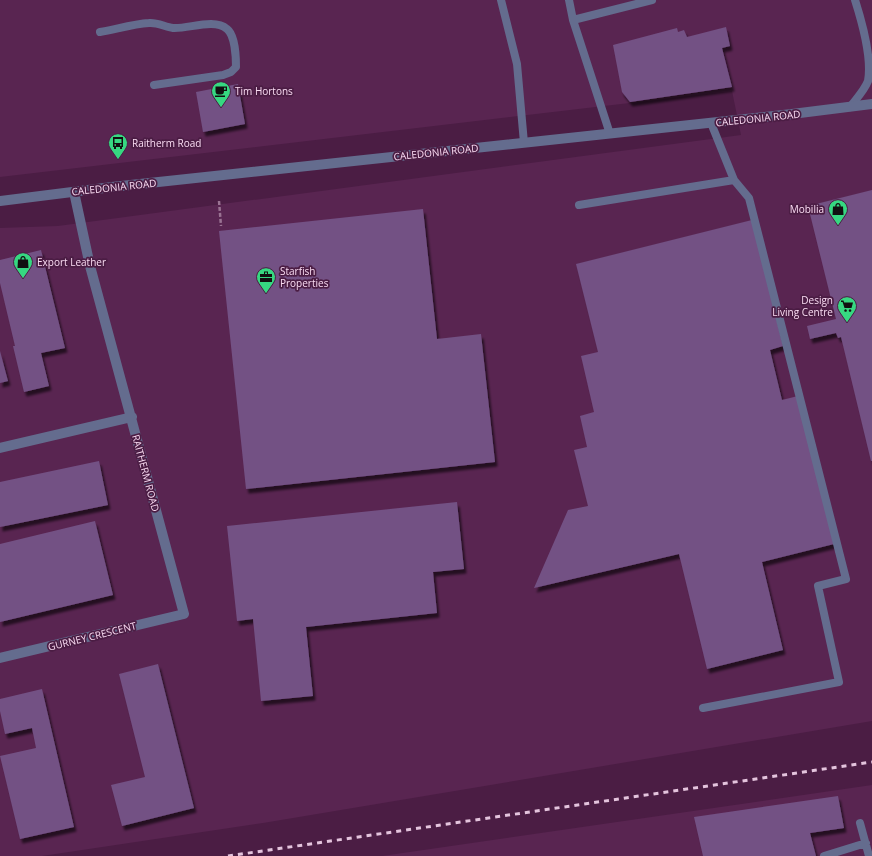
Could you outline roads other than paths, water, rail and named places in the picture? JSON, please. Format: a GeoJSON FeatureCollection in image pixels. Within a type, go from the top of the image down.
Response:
{"type":"FeatureCollection","features":[{"type":"Feature","properties":{"kind":"street","name":"CALEDONIA ROAD"},"geometry":{"type":"LineString","coordinates":[[0,201],[872,104]]}},
{"type":"Feature","properties":{"kind":"street","name":"RAITHERM ROAD"},"geometry":{"type":"LineString","coordinates":[[74,192],[90,266],[184,614]]}},
{"type":"Feature","properties":{"kind":"street"},"geometry":{"type":"LineString","coordinates":[[0,448],[132,417]]}},
{"type":"Feature","properties":{"kind":"street","name":"GURNEY CRESCENT"},"geometry":{"type":"LineString","coordinates":[[0,658],[184,614]]}},
{"type":"Feature","properties":{"kind":"lane"},"geometry":{"type":"LineString","coordinates":[[501,0],[517,64],[524,143]]}},
{"type":"Feature","properties":{"kind":"lane"},"geometry":{"type":"LineString","coordinates":[[569,0],[573,20],[610,134]]}},
{"type":"Feature","properties":{"kind":"lane"},"geometry":{"type":"LineString","coordinates":[[573,20],[652,0]]}},
{"type":"Feature","properties":{"kind":"lane"},"geometry":{"type":"LineString","coordinates":[[850,107],[869,80],[872,67],[870,42],[855,0]]}},
{"type":"Feature","properties":{"kind":"lane"},"geometry":{"type":"LineString","coordinates":[[100,32],[151,22],[171,28],[213,24],[222,25],[229,30],[236,55],[236,67],[231,72],[223,75],[154,85]]}},
{"type":"Feature","properties":{"kind":"lane"},"geometry":{"type":"LineString","coordinates":[[704,708],[839,682],[818,586],[846,579],[749,198],[734,180],[711,123]]}},
{"type":"Feature","properties":{"kind":"lane"},"geometry":{"type":"LineString","coordinates":[[579,204],[734,180]]}},
{"type":"Feature","properties":{"kind":"lane"},"geometry":{"type":"LineString","coordinates":[[860,823],[869,856]]}},
{"type":"Feature","properties":{"kind":"lane"},"geometry":{"type":"LineString","coordinates":[[824,856],[866,843]]}},
{"type":"Feature","properties":{"kind":"railway"},"geometry":{"type":"LineString","coordinates":[[228,856],[872,762]]}},
{"type":"Feature","properties":{"kind":"place","name":"Tim Hortons"},"geometry":{"type":"Point","coordinates":[221,108]}},
{"type":"Feature","properties":{"kind":"place","name":"Raitherm Road"},"geometry":{"type":"Point","coordinates":[118,160]}},
{"type":"Feature","properties":{"kind":"place","name":"Mobilia"},"geometry":{"type":"Point","coordinates":[838,226]}},
{"type":"Feature","properties":{"kind":"place","name":"Export Leather"},"geometry":{"type":"Point","coordinates":[23,279]}},
{"type":"Feature","properties":{"kind":"place","name":"Starfish Properties"},"geometry":{"type":"Point","coordinates":[266,294]}},
{"type":"Feature","properties":{"kind":"place","name":"Design Living Centre"},"geometry":{"type":"Point","coordinates":[847,323]}}]}
